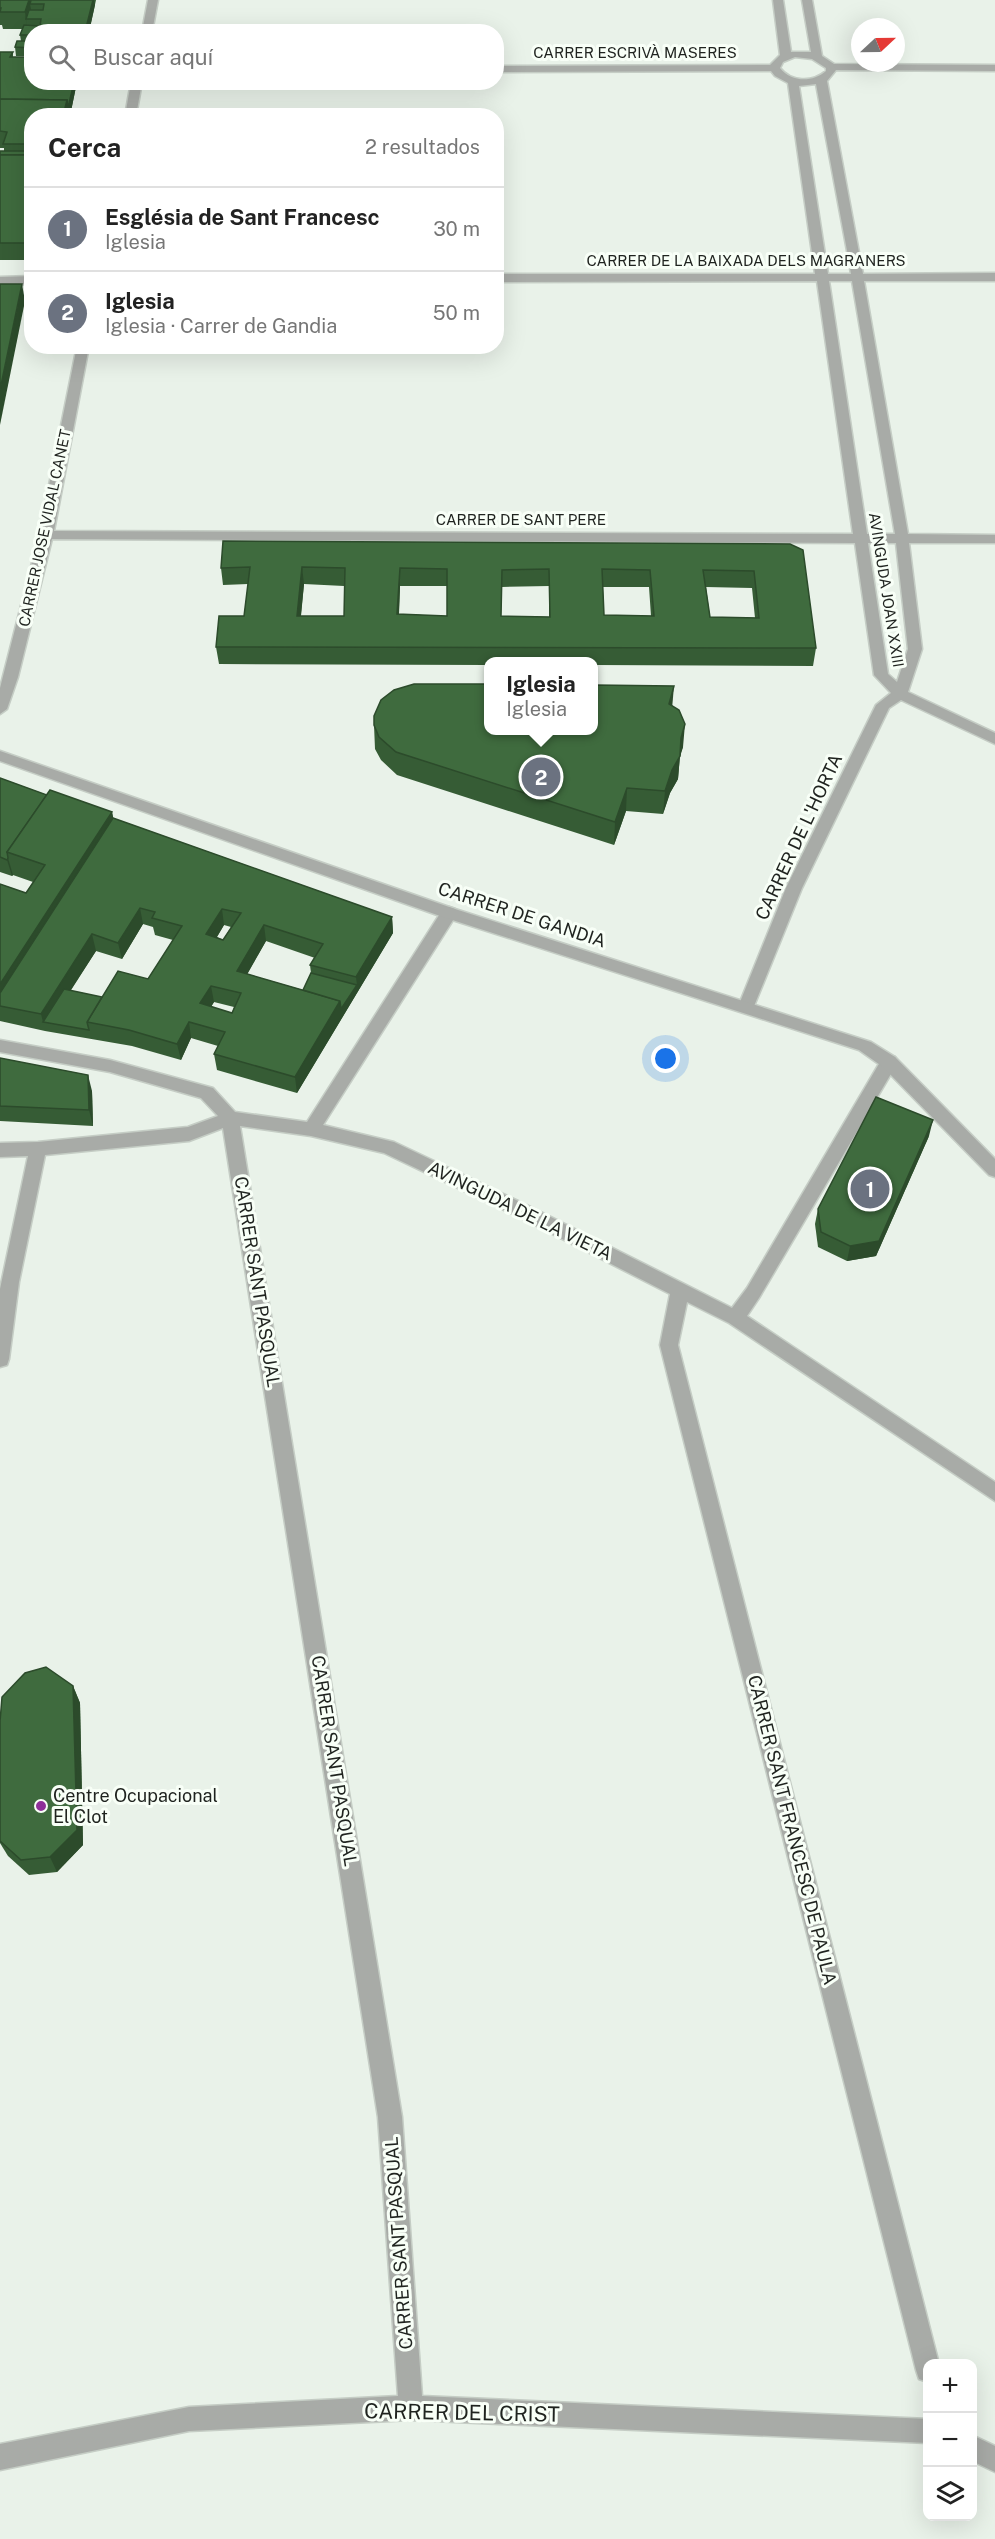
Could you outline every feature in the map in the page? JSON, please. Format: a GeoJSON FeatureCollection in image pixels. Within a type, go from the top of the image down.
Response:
{"type":"FeatureCollection","features":[{"type":"Feature","properties":{"kind":"street"},"geometry":{"type":"LineString","coordinates":[[148,24],[153,0]]}},
{"type":"Feature","properties":{"kind":"street"},"geometry":{"type":"LineString","coordinates":[[777,0],[786,56]]}},
{"type":"Feature","properties":{"kind":"street"},"geometry":{"type":"LineString","coordinates":[[807,0],[817,57]]}},
{"type":"Feature","properties":{"kind":"street"},"geometry":{"type":"LineString","coordinates":[[831,67],[827,76],[821,80],[805,82],[793,81],[781,76],[774,68],[780,59],[786,56],[804,54],[817,57],[831,67],[995,68]]}},
{"type":"Feature","properties":{"kind":"street","name":"CARRER ESCRIVÀ MASERES"},"geometry":{"type":"LineString","coordinates":[[504,69],[774,68]]}},
{"type":"Feature","properties":{"kind":"street","name":"AVINGUDA JOAN XXIII"},"geometry":{"type":"LineString","coordinates":[[793,81],[882,675],[900,694],[915,649],[902,538],[858,277],[821,80]]}},
{"type":"Feature","properties":{"kind":"street"},"geometry":{"type":"LineString","coordinates":[[132,108],[135,90]]}},
{"type":"Feature","properties":{"kind":"street","name":"CARRER DE LA BAIXADA DELS MAGRANERS"},"geometry":{"type":"LineString","coordinates":[[504,278],[995,277]]}},
{"type":"Feature","properties":{"kind":"street"},"geometry":{"type":"LineString","coordinates":[[0,280],[24,280]]}},
{"type":"Feature","properties":{"kind":"street","name":"CARRER JOSE VIDAL CANET"},"geometry":{"type":"LineString","coordinates":[[0,709],[11,677],[46,535],[81,354]]}},
{"type":"Feature","properties":{"kind":"street","name":"CARRER DE SANT PERE"},"geometry":{"type":"LineString","coordinates":[[46,535],[995,539]]}},
{"type":"Feature","properties":{"kind":"street"},"geometry":{"type":"LineString","coordinates":[[900,694],[995,740]]}},
{"type":"Feature","properties":{"kind":"street","name":"CARRER DE L'HORTA"},"geometry":{"type":"LineString","coordinates":[[746,1007],[794,888],[883,705],[900,694]]}},
{"type":"Feature","properties":{"kind":"street","name":"CARRER DE GANDIA"},"geometry":{"type":"LineString","coordinates":[[0,756],[449,913],[865,1047],[890,1062],[995,1170]]}},
{"type":"Feature","properties":{"kind":"street"},"geometry":{"type":"LineString","coordinates":[[311,1130],[449,913]]}},
{"type":"Feature","properties":{"kind":"street"},"geometry":{"type":"LineString","coordinates":[[0,1046],[110,1066],[207,1093],[230,1118],[189,1134],[38,1149],[0,1150]]}},
{"type":"Feature","properties":{"kind":"street"},"geometry":{"type":"LineString","coordinates":[[735,1318],[753,1293],[890,1062]]}},
{"type":"Feature","properties":{"kind":"street","name":"AVINGUDA DE LA VIETA"},"geometry":{"type":"LineString","coordinates":[[230,1118],[311,1130],[388,1147],[681,1290],[735,1318],[995,1493]]}},
{"type":"Feature","properties":{"kind":"street","name":"CARRER SANT PASQUAL"},"geometry":{"type":"LineString","coordinates":[[230,1118],[390,2117],[411,2408]]}},
{"type":"Feature","properties":{"kind":"street"},"geometry":{"type":"LineString","coordinates":[[0,1359],[5,1282],[38,1149]]}},
{"type":"Feature","properties":{"kind":"street","name":"CARRER SANT FRANCESC DE PAULA"},"geometry":{"type":"LineString","coordinates":[[681,1290],[669,1345],[924,2359]]}},
{"type":"Feature","properties":{"kind":"street","name":"CARRER DEL CRIST"},"geometry":{"type":"LineString","coordinates":[[0,2457],[189,2419],[411,2408],[923,2431]]}},
{"type":"Feature","properties":{"kind":"street"},"geometry":{"type":"LineString","coordinates":[[977,2450],[995,2459]]}},
{"type":"Feature","properties":{"kind":"building"},"geometry":{"type":"Polygon","coordinates":[[[0,0],[29,0],[25,12],[0,12],[0,0]]]}},
{"type":"Feature","properties":{"kind":"building"},"geometry":{"type":"Polygon","coordinates":[[[31,0],[93,0],[87,24],[40,24],[41,19],[26,19],[29,10],[43,10],[44,4],[30,4],[31,0]]]}},
{"type":"Feature","properties":{"kind":"building"},"geometry":{"type":"Polygon","coordinates":[[[17,41],[24,41],[24,48],[15,47],[17,41]]]}},
{"type":"Feature","properties":{"kind":"building"},"geometry":{"type":"Polygon","coordinates":[[[0,52],[13,52],[10,57],[24,57],[24,90],[72,90],[68,108],[67,100],[0,99],[0,52]]]}},
{"type":"Feature","properties":{"kind":"building"},"geometry":{"type":"Polygon","coordinates":[[[0,99],[67,100],[65,108],[24,108],[24,144],[3,144],[7,132],[0,131],[0,99]]]}},
{"type":"Feature","properties":{"kind":"building"},"geometry":{"type":"Polygon","coordinates":[[[0,151],[24,151],[24,155],[0,155],[0,151]]]}},
{"type":"Feature","properties":{"kind":"building"},"geometry":{"type":"Polygon","coordinates":[[[0,155],[24,155],[24,243],[0,243],[0,155]]]}},
{"type":"Feature","properties":{"kind":"building"},"geometry":{"type":"Polygon","coordinates":[[[0,284],[22,284],[0,390],[0,284]]]}},
{"type":"Feature","properties":{"kind":"building"},"geometry":{"type":"Polygon","coordinates":[[[223,541],[790,544],[803,550],[816,648],[216,647],[219,616],[244,616],[250,567],[221,568],[223,541]],[[302,567],[297,616],[344,616],[345,568],[302,567]],[[400,568],[397,614],[447,616],[447,569],[400,568]],[[549,569],[502,570],[501,616],[550,617],[549,569]],[[602,569],[604,615],[654,616],[650,570],[602,569]],[[703,570],[710,617],[759,618],[754,571],[703,570]]]}},
{"type":"Feature","properties":{"kind":"building"},"geometry":{"type":"Polygon","coordinates":[[[414,684],[484,684],[484,735],[598,735],[598,685],[674,686],[669,704],[679,710],[685,724],[680,756],[672,770],[665,791],[627,788],[615,822],[396,752],[379,737],[374,725],[374,716],[381,700],[394,690],[414,684]]]}},
{"type":"Feature","properties":{"kind":"building"},"geometry":{"type":"Polygon","coordinates":[[[0,778],[47,795],[7,852],[7,860],[0,857],[0,778]]]}},
{"type":"Feature","properties":{"kind":"building"},"geometry":{"type":"Polygon","coordinates":[[[50,790],[112,812],[0,984],[0,884],[26,893],[45,865],[7,852],[50,790]]]}},
{"type":"Feature","properties":{"kind":"building"},"geometry":{"type":"Polygon","coordinates":[[[113,818],[392,917],[356,977],[310,965],[323,944],[264,925],[237,971],[340,1001],[295,1077],[214,1054],[225,1032],[189,1022],[177,1044],[129,1030],[87,1022],[118,971],[148,979],[182,926],[152,918],[155,912],[140,908],[118,943],[92,934],[41,1014],[0,1006],[0,993],[113,818]],[[222,909],[206,934],[223,940],[241,913],[222,909]],[[211,986],[200,1003],[232,1013],[241,993],[211,986]]]}},
{"type":"Feature","properties":{"kind":"building"},"geometry":{"type":"Polygon","coordinates":[[[311,973],[357,985],[341,1009],[340,1001],[303,990],[311,973]]]}},
{"type":"Feature","properties":{"kind":"building"},"geometry":{"type":"Polygon","coordinates":[[[64,989],[102,997],[87,1022],[89,1030],[43,1022],[64,989]]]}},
{"type":"Feature","properties":{"kind":"building"},"geometry":{"type":"Polygon","coordinates":[[[0,1058],[88,1075],[89,1110],[0,1106],[0,1058]]]}},
{"type":"Feature","properties":{"kind":"building"},"geometry":{"type":"Polygon","coordinates":[[[876,1097],[933,1120],[879,1241],[850,1246],[821,1232],[818,1209],[876,1097]]]}},
{"type":"Feature","properties":{"kind":"building","name":"Centre Ocupacional El Clot"},"geometry":{"type":"Polygon","coordinates":[[[46,1667],[73,1686],[77,1830],[50,1857],[21,1860],[0,1841],[2,1697],[25,1673],[46,1667]]]}},
{"type":"Feature","properties":{"kind":"place","name":"Iglesia"},"geometry":{"type":"Point","coordinates":[541,777]}},
{"type":"Feature","properties":{"kind":"place","name":"Església de Sant Francesc"},"geometry":{"type":"Point","coordinates":[870,1189]}},
{"type":"Feature","properties":{"kind":"place","name":"Centre Ocupacional El Clot"},"geometry":{"type":"Point","coordinates":[41,1806]}}]}
